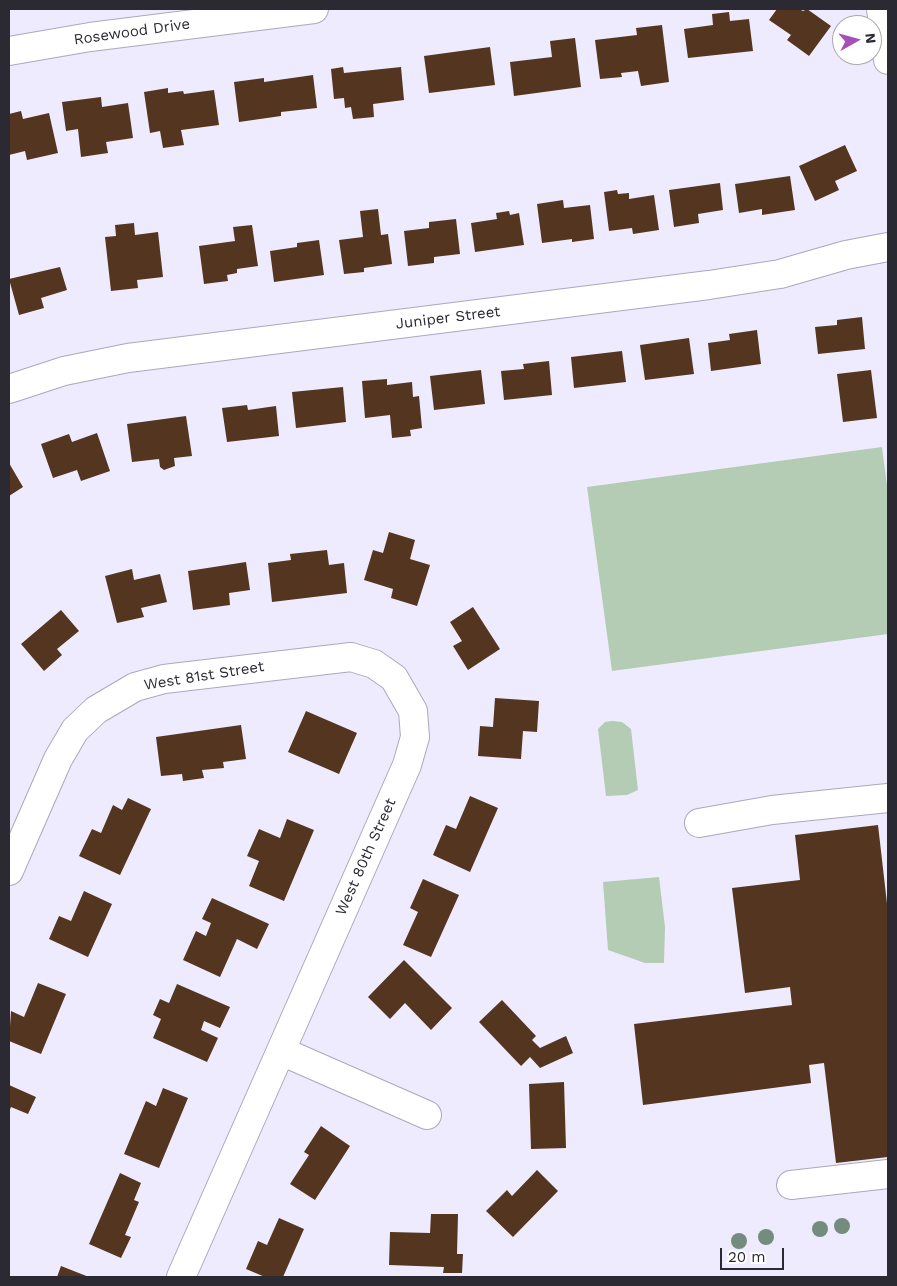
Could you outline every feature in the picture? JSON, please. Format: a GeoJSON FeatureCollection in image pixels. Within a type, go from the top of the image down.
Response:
{"type":"FeatureCollection","features":[{"type":"Feature","properties":{"kind":"street","name":"Rosewood Drive"},"geometry":{"type":"LineString","coordinates":[[9,52],[224,14],[314,9]]}},
{"type":"Feature","properties":{"kind":"street"},"geometry":{"type":"LineString","coordinates":[[881,9],[888,60]]}},
{"type":"Feature","properties":{"kind":"street","name":"Juniper Street"},"geometry":{"type":"LineString","coordinates":[[9,389],[64,370],[128,358],[709,285],[780,274],[846,255],[888,247]]}},
{"type":"Feature","properties":{"kind":"street","name":"West 81st Street"},"geometry":{"type":"LineString","coordinates":[[9,871],[62,752],[76,730],[96,710],[112,698],[135,687],[164,679],[307,661],[351,657],[374,664],[380,668]]}},
{"type":"Feature","properties":{"kind":"street","name":"West 80th Street"},"geometry":{"type":"LineString","coordinates":[[181,1277],[407,765],[415,736],[413,711],[394,678],[380,668]]}},
{"type":"Feature","properties":{"kind":"street"},"geometry":{"type":"LineString","coordinates":[[699,823],[772,810],[888,798]]}},
{"type":"Feature","properties":{"kind":"street"},"geometry":{"type":"LineString","coordinates":[[280,1051],[427,1115]]}},
{"type":"Feature","properties":{"kind":"street"},"geometry":{"type":"LineString","coordinates":[[791,1185],[888,1174]]}},
{"type":"Feature","properties":{"kind":"green space"},"geometry":{"type":"Polygon","coordinates":[[[882,447],[888,493],[888,634],[612,671],[587,487],[882,447]]]}},
{"type":"Feature","properties":{"kind":"green space"},"geometry":{"type":"Polygon","coordinates":[[[605,722],[622,722],[631,729],[638,790],[627,795],[606,796],[598,729],[605,722]]]}},
{"type":"Feature","properties":{"kind":"green space"},"geometry":{"type":"Polygon","coordinates":[[[659,877],[665,927],[664,963],[645,963],[608,950],[603,882],[659,877]]]}},
{"type":"Feature","properties":{"kind":"building"},"geometry":{"type":"Polygon","coordinates":[[[777,9],[799,9],[803,11],[807,9],[831,26],[809,56],[787,40],[791,35],[769,20],[777,9]]]}},
{"type":"Feature","properties":{"kind":"building"},"geometry":{"type":"Polygon","coordinates":[[[729,12],[730,21],[749,19],[753,51],[688,58],[684,29],[713,25],[712,14],[729,12]]]}},
{"type":"Feature","properties":{"kind":"building"},"geometry":{"type":"Polygon","coordinates":[[[662,25],[669,82],[641,86],[638,71],[621,73],[622,77],[600,79],[595,40],[637,35],[636,28],[662,25]]]}},
{"type":"Feature","properties":{"kind":"building"},"geometry":{"type":"Polygon","coordinates":[[[575,38],[581,87],[514,96],[510,62],[552,57],[550,41],[575,38]]]}},
{"type":"Feature","properties":{"kind":"building"},"geometry":{"type":"Polygon","coordinates":[[[490,47],[495,85],[429,93],[424,56],[490,47]]]}},
{"type":"Feature","properties":{"kind":"building"},"geometry":{"type":"Polygon","coordinates":[[[343,67],[344,73],[401,67],[404,100],[373,104],[374,117],[353,119],[351,107],[345,108],[344,98],[334,99],[331,69],[343,67]]]}},
{"type":"Feature","properties":{"kind":"building"},"geometry":{"type":"Polygon","coordinates":[[[313,75],[317,108],[281,112],[281,116],[239,122],[234,82],[264,78],[264,82],[313,75]]]}},
{"type":"Feature","properties":{"kind":"building"},"geometry":{"type":"Polygon","coordinates":[[[168,88],[168,93],[183,91],[184,94],[214,90],[219,125],[181,130],[184,145],[163,148],[160,131],[150,133],[144,92],[168,88]]]}},
{"type":"Feature","properties":{"kind":"building"},"geometry":{"type":"Polygon","coordinates":[[[101,97],[102,107],[128,103],[133,138],[106,142],[108,153],[81,157],[78,129],[66,131],[62,102],[101,97]]]}},
{"type":"Feature","properties":{"kind":"building"},"geometry":{"type":"Polygon","coordinates":[[[21,111],[23,119],[49,113],[58,153],[27,160],[25,151],[9,155],[9,114],[21,111]]]}},
{"type":"Feature","properties":{"kind":"building"},"geometry":{"type":"Polygon","coordinates":[[[845,145],[857,171],[835,181],[839,190],[815,201],[799,166],[845,145]]]}},
{"type":"Feature","properties":{"kind":"building"},"geometry":{"type":"Polygon","coordinates":[[[790,176],[795,210],[762,215],[762,209],[739,213],[735,184],[790,176]]]}},
{"type":"Feature","properties":{"kind":"building"},"geometry":{"type":"Polygon","coordinates":[[[720,183],[723,210],[698,214],[699,223],[674,227],[669,190],[720,183]]]}},
{"type":"Feature","properties":{"kind":"building"},"geometry":{"type":"Polygon","coordinates":[[[617,190],[618,194],[629,193],[629,199],[654,195],[659,230],[633,234],[632,228],[609,231],[604,192],[617,190]]]}},
{"type":"Feature","properties":{"kind":"building"},"geometry":{"type":"Polygon","coordinates":[[[563,200],[564,208],[590,205],[594,239],[572,242],[572,239],[542,243],[537,204],[563,200]]]}},
{"type":"Feature","properties":{"kind":"building"},"geometry":{"type":"Polygon","coordinates":[[[378,209],[381,235],[388,234],[392,264],[364,268],[364,272],[344,274],[339,240],[363,237],[360,211],[378,209]]]}},
{"type":"Feature","properties":{"kind":"building"},"geometry":{"type":"Polygon","coordinates":[[[509,211],[510,215],[519,213],[524,245],[475,252],[471,223],[497,219],[496,213],[509,211]]]}},
{"type":"Feature","properties":{"kind":"building"},"geometry":{"type":"Polygon","coordinates":[[[456,219],[460,254],[434,257],[434,263],[408,266],[404,231],[429,228],[429,222],[456,219]]]}},
{"type":"Feature","properties":{"kind":"building"},"geometry":{"type":"Polygon","coordinates":[[[134,223],[135,235],[158,232],[163,277],[137,280],[138,288],[111,291],[105,237],[116,236],[115,225],[134,223]]]}},
{"type":"Feature","properties":{"kind":"building"},"geometry":{"type":"Polygon","coordinates":[[[252,225],[258,266],[237,269],[237,273],[227,275],[228,281],[204,284],[199,246],[235,241],[233,227],[252,225]]]}},
{"type":"Feature","properties":{"kind":"building"},"geometry":{"type":"Polygon","coordinates":[[[319,240],[324,275],[274,282],[270,251],[297,247],[297,243],[319,240]]]}},
{"type":"Feature","properties":{"kind":"building"},"geometry":{"type":"Polygon","coordinates":[[[60,267],[67,290],[41,298],[44,308],[19,315],[9,279],[60,267]]]}},
{"type":"Feature","properties":{"kind":"building"},"geometry":{"type":"Polygon","coordinates":[[[862,317],[865,349],[818,354],[815,327],[837,325],[837,320],[862,317]]]}},
{"type":"Feature","properties":{"kind":"building"},"geometry":{"type":"Polygon","coordinates":[[[757,330],[761,364],[711,371],[708,343],[730,340],[729,334],[757,330]]]}},
{"type":"Feature","properties":{"kind":"building"},"geometry":{"type":"Polygon","coordinates":[[[689,338],[694,374],[645,380],[640,345],[689,338]]]}},
{"type":"Feature","properties":{"kind":"building"},"geometry":{"type":"Polygon","coordinates":[[[622,351],[626,382],[574,388],[571,357],[622,351]]]}},
{"type":"Feature","properties":{"kind":"building"},"geometry":{"type":"Polygon","coordinates":[[[549,361],[552,395],[504,400],[501,371],[524,369],[523,364],[549,361]]]}},
{"type":"Feature","properties":{"kind":"building"},"geometry":{"type":"Polygon","coordinates":[[[481,370],[485,404],[434,410],[430,376],[481,370]]]}},
{"type":"Feature","properties":{"kind":"building"},"geometry":{"type":"Polygon","coordinates":[[[871,370],[877,418],[843,422],[837,374],[871,370]]]}},
{"type":"Feature","properties":{"kind":"building"},"geometry":{"type":"Polygon","coordinates":[[[387,379],[387,385],[412,382],[413,397],[419,396],[422,428],[410,430],[411,436],[392,438],[390,415],[365,418],[362,381],[387,379]]]}},
{"type":"Feature","properties":{"kind":"building"},"geometry":{"type":"Polygon","coordinates":[[[343,387],[346,422],[296,428],[292,392],[343,387]]]}},
{"type":"Feature","properties":{"kind":"building"},"geometry":{"type":"Polygon","coordinates":[[[247,405],[248,410],[276,406],[279,436],[227,442],[222,408],[247,405]]]}},
{"type":"Feature","properties":{"kind":"building"},"geometry":{"type":"Polygon","coordinates":[[[186,416],[192,456],[174,458],[175,466],[164,470],[160,467],[159,459],[132,462],[127,424],[186,416]]]}},
{"type":"Feature","properties":{"kind":"building"},"geometry":{"type":"Polygon","coordinates":[[[97,433],[110,471],[81,481],[77,470],[53,478],[41,444],[69,434],[72,442],[97,433]]]}},
{"type":"Feature","properties":{"kind":"building"},"geometry":{"type":"Polygon","coordinates":[[[9,463],[23,487],[9,496],[9,463]]]}},
{"type":"Feature","properties":{"kind":"building"},"geometry":{"type":"Polygon","coordinates":[[[389,532],[415,540],[410,559],[430,565],[417,606],[391,598],[393,589],[364,580],[373,550],[383,553],[389,532]]]}},
{"type":"Feature","properties":{"kind":"building"},"geometry":{"type":"Polygon","coordinates":[[[327,550],[329,565],[344,563],[347,593],[272,602],[268,563],[291,560],[290,554],[327,550]]]}},
{"type":"Feature","properties":{"kind":"building"},"geometry":{"type":"Polygon","coordinates":[[[246,562],[250,590],[229,593],[230,605],[193,610],[188,571],[246,562]]]}},
{"type":"Feature","properties":{"kind":"building"},"geometry":{"type":"Polygon","coordinates":[[[132,569],[134,580],[160,574],[167,602],[141,608],[144,617],[117,623],[105,576],[132,569]]]}},
{"type":"Feature","properties":{"kind":"building"},"geometry":{"type":"Polygon","coordinates":[[[473,607],[500,649],[468,670],[453,646],[462,641],[450,622],[473,607]]]}},
{"type":"Feature","properties":{"kind":"building"},"geometry":{"type":"Polygon","coordinates":[[[61,610],[79,631],[57,649],[62,655],[44,671],[21,644],[61,610]]]}},
{"type":"Feature","properties":{"kind":"building"},"geometry":{"type":"Polygon","coordinates":[[[495,698],[539,701],[537,732],[523,731],[521,759],[478,756],[480,726],[493,727],[495,698]]]}},
{"type":"Feature","properties":{"kind":"building"},"geometry":{"type":"Polygon","coordinates":[[[306,711],[357,733],[339,774],[288,752],[306,711]]]}},
{"type":"Feature","properties":{"kind":"building"},"geometry":{"type":"Polygon","coordinates":[[[241,725],[246,759],[223,762],[224,768],[202,770],[204,778],[183,781],[182,774],[161,776],[156,737],[241,725]]]}},
{"type":"Feature","properties":{"kind":"building"},"geometry":{"type":"Polygon","coordinates":[[[470,796],[498,808],[470,872],[433,855],[446,825],[456,829],[470,796]]]}},
{"type":"Feature","properties":{"kind":"building"},"geometry":{"type":"Polygon","coordinates":[[[128,798],[151,809],[120,875],[79,856],[92,829],[101,833],[113,805],[122,810],[128,798]]]}},
{"type":"Feature","properties":{"kind":"building"},"geometry":{"type":"Polygon","coordinates":[[[287,819],[314,830],[284,901],[249,886],[259,861],[247,856],[259,829],[280,838],[287,819]]]}},
{"type":"Feature","properties":{"kind":"building"},"geometry":{"type":"Polygon","coordinates":[[[878,825],[888,912],[888,1157],[836,1163],[824,1063],[809,1065],[811,1083],[643,1105],[634,1024],[792,1005],[790,987],[745,993],[732,888],[800,880],[795,835],[878,825]]]}},
{"type":"Feature","properties":{"kind":"building"},"geometry":{"type":"Polygon","coordinates":[[[423,879],[459,895],[431,957],[403,945],[418,912],[410,908],[423,879]]]}},
{"type":"Feature","properties":{"kind":"building"},"geometry":{"type":"Polygon","coordinates":[[[84,891],[112,904],[88,957],[49,939],[59,916],[71,921],[84,891]]]}},
{"type":"Feature","properties":{"kind":"building"},"geometry":{"type":"Polygon","coordinates":[[[212,898],[269,924],[257,949],[237,939],[220,977],[183,960],[196,931],[206,936],[211,923],[202,919],[212,898]]]}},
{"type":"Feature","properties":{"kind":"building"},"geometry":{"type":"Polygon","coordinates":[[[404,960],[452,1008],[431,1030],[405,1003],[390,1019],[368,997],[404,960]]]}},
{"type":"Feature","properties":{"kind":"building"},"geometry":{"type":"Polygon","coordinates":[[[38,983],[66,994],[41,1054],[9,1041],[11,1011],[24,1017],[38,983]]]}},
{"type":"Feature","properties":{"kind":"building"},"geometry":{"type":"Polygon","coordinates":[[[177,984],[230,1007],[220,1028],[204,1021],[201,1030],[218,1038],[207,1062],[153,1038],[161,1019],[153,1015],[160,999],[169,1003],[177,984]]]}},
{"type":"Feature","properties":{"kind":"building"},"geometry":{"type":"Polygon","coordinates":[[[502,1000],[536,1036],[532,1040],[540,1048],[566,1036],[573,1053],[540,1068],[530,1057],[521,1066],[479,1022],[502,1000]]]}},
{"type":"Feature","properties":{"kind":"building"},"geometry":{"type":"Polygon","coordinates":[[[564,1082],[566,1148],[531,1149],[529,1084],[564,1082]]]}},
{"type":"Feature","properties":{"kind":"building"},"geometry":{"type":"Polygon","coordinates":[[[9,1085],[36,1097],[28,1114],[11,1107],[9,1112],[9,1085]]]}},
{"type":"Feature","properties":{"kind":"building"},"geometry":{"type":"Polygon","coordinates":[[[163,1088],[188,1098],[159,1168],[124,1154],[146,1101],[156,1106],[163,1088]]]}},
{"type":"Feature","properties":{"kind":"building"},"geometry":{"type":"Polygon","coordinates":[[[321,1126],[350,1146],[315,1200],[290,1184],[309,1155],[304,1152],[321,1126]]]}},
{"type":"Feature","properties":{"kind":"building"},"geometry":{"type":"Polygon","coordinates":[[[537,1170],[558,1191],[513,1237],[486,1211],[507,1190],[512,1196],[537,1170]]]}},
{"type":"Feature","properties":{"kind":"building"},"geometry":{"type":"Polygon","coordinates":[[[120,1173],[141,1183],[134,1200],[139,1202],[125,1235],[131,1237],[121,1258],[89,1244],[120,1173]]]}},
{"type":"Feature","properties":{"kind":"building"},"geometry":{"type":"Polygon","coordinates":[[[431,1214],[458,1214],[457,1254],[463,1254],[462,1273],[443,1273],[444,1267],[389,1265],[390,1232],[430,1233],[431,1214]]]}},
{"type":"Feature","properties":{"kind":"building"},"geometry":{"type":"Polygon","coordinates":[[[279,1218],[304,1229],[283,1277],[265,1277],[246,1269],[258,1241],[267,1245],[279,1218]]]}},
{"type":"Feature","properties":{"kind":"building"},"geometry":{"type":"Polygon","coordinates":[[[61,1266],[89,1277],[57,1277],[61,1266]]]}}]}
